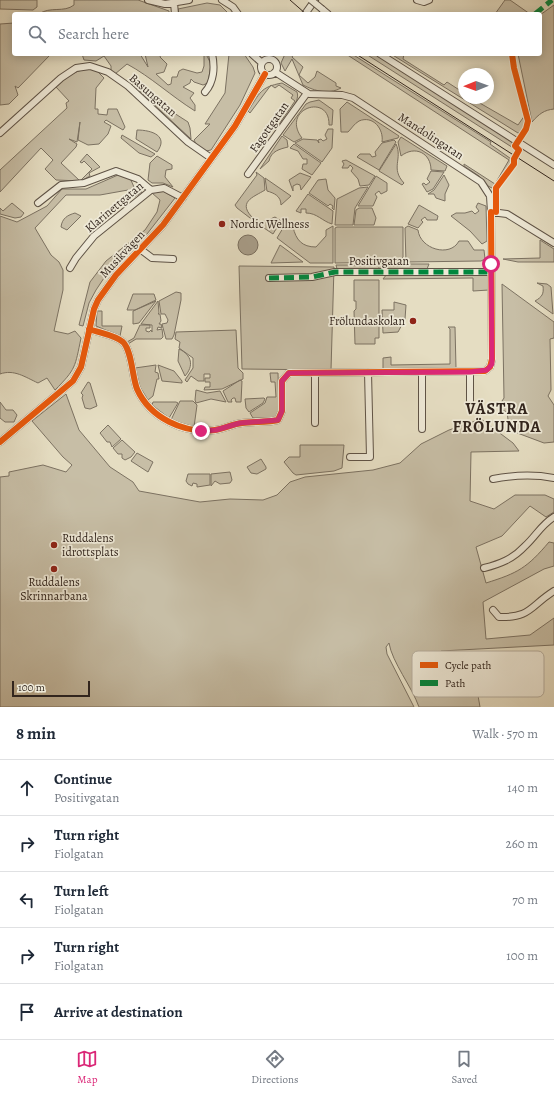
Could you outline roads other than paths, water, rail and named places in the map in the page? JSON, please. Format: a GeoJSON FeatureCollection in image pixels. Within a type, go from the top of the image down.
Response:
{"type":"FeatureCollection","features":[{"type":"Feature","properties":{"kind":"street"},"geometry":{"type":"LineString","coordinates":[[148,0],[165,4],[189,0]]}},
{"type":"Feature","properties":{"kind":"street"},"geometry":{"type":"LineString","coordinates":[[222,0],[230,2],[237,12]]}},
{"type":"Feature","properties":{"kind":"street"},"geometry":{"type":"LineString","coordinates":[[311,0],[326,12]]}},
{"type":"Feature","properties":{"kind":"street"},"geometry":{"type":"LineString","coordinates":[[306,12],[315,0]]}},
{"type":"Feature","properties":{"kind":"street"},"geometry":{"type":"LineString","coordinates":[[417,0],[424,2],[429,0]]}},
{"type":"Feature","properties":{"kind":"street"},"geometry":{"type":"LineString","coordinates":[[174,3],[175,12]]}},
{"type":"Feature","properties":{"kind":"street"},"geometry":{"type":"LineString","coordinates":[[205,92],[212,80],[214,62],[212,56]]}},
{"type":"Feature","properties":{"kind":"street"},"geometry":{"type":"LineString","coordinates":[[254,56],[262,63]]}},
{"type":"Feature","properties":{"kind":"street"},"geometry":{"type":"LineString","coordinates":[[383,56],[554,166]]}},
{"type":"Feature","properties":{"kind":"street"},"geometry":{"type":"LineString","coordinates":[[274,57],[277,66],[275,72],[265,74],[261,68],[262,63],[274,57]]}},
{"type":"Feature","properties":{"kind":"street","name":"Basungatan"},"geometry":{"type":"LineString","coordinates":[[0,133],[61,78],[76,68],[90,66],[108,72],[128,86],[188,142],[211,158]]}},
{"type":"Feature","properties":{"kind":"street","name":"Mandolingatan"},"geometry":{"type":"LineString","coordinates":[[275,72],[306,93],[320,95],[342,95],[353,98],[472,175],[488,191],[490,196],[491,212]]}},
{"type":"Feature","properties":{"kind":"street","name":"Musikvägen"},"geometry":{"type":"LineString","coordinates":[[0,442],[73,381],[81,367],[94,309],[98,300],[116,275],[157,233],[235,126],[265,74]]}},
{"type":"Feature","properties":{"kind":"street","name":"Fagottgatan"},"geometry":{"type":"LineString","coordinates":[[248,174],[306,93]]}},
{"type":"Feature","properties":{"kind":"street"},"geometry":{"type":"LineString","coordinates":[[38,202],[61,185],[84,184],[116,171],[138,179],[151,190]]}},
{"type":"Feature","properties":{"kind":"street","name":"Klarinettgatan"},"geometry":{"type":"LineString","coordinates":[[70,268],[94,236],[151,190],[164,188],[182,198]]}},
{"type":"Feature","properties":{"kind":"street"},"geometry":{"type":"LineString","coordinates":[[89,329],[119,339],[125,344],[130,354],[133,379],[141,396],[163,418],[177,426],[189,430],[216,430],[240,423],[278,420],[282,411],[282,381],[289,373],[485,371],[490,367],[492,359],[491,212],[508,214],[554,243]]}},
{"type":"Feature","properties":{"kind":"street"},"geometry":{"type":"LineString","coordinates":[[140,249],[152,258],[174,259]]}},
{"type":"Feature","properties":{"kind":"street","name":"Positivgatan"},"geometry":{"type":"LineString","coordinates":[[269,278],[312,277],[335,272],[491,272]]}},
{"type":"Feature","properties":{"kind":"street"},"geometry":{"type":"LineString","coordinates":[[350,457],[370,457],[368,372]]}},
{"type":"Feature","properties":{"kind":"street"},"geometry":{"type":"LineString","coordinates":[[422,372],[422,429]]}},
{"type":"Feature","properties":{"kind":"street"},"geometry":{"type":"LineString","coordinates":[[470,372],[470,405]]}},
{"type":"Feature","properties":{"kind":"street"},"geometry":{"type":"LineString","coordinates":[[315,373],[315,423]]}},
{"type":"Feature","properties":{"kind":"street"},"geometry":{"type":"LineString","coordinates":[[493,479],[512,475],[536,475],[554,478]]}},
{"type":"Feature","properties":{"kind":"street"},"geometry":{"type":"LineString","coordinates":[[484,568],[505,562],[521,551],[541,527],[554,517]]}},
{"type":"Feature","properties":{"kind":"street"},"geometry":{"type":"LineString","coordinates":[[493,610],[499,617],[525,614],[554,591]]}},
{"type":"Feature","properties":{"kind":"tram line"},"geometry":{"type":"LineString","coordinates":[[290,0],[304,12]]}},
{"type":"Feature","properties":{"kind":"tram line"},"geometry":{"type":"LineString","coordinates":[[359,56],[554,181]]}},
{"type":"Feature","properties":{"kind":"place","name":"Nordic Wellness"},"geometry":{"type":"Point","coordinates":[222,224]}},
{"type":"Feature","properties":{"kind":"place","name":"Frölundaskolan"},"geometry":{"type":"Point","coordinates":[413,321]}},
{"type":"Feature","properties":{"kind":"place","name":"Ruddalens idrottsplats"},"geometry":{"type":"Point","coordinates":[54,545]}},
{"type":"Feature","properties":{"kind":"place","name":"Ruddalens Skrinnarbana"},"geometry":{"type":"Point","coordinates":[54,569]}},
{"type":"Feature","properties":{"kind":"district","name":"VÄSTRA FRÖLUNDA"},"geometry":{"type":"Point","coordinates":[497,418]}}]}
